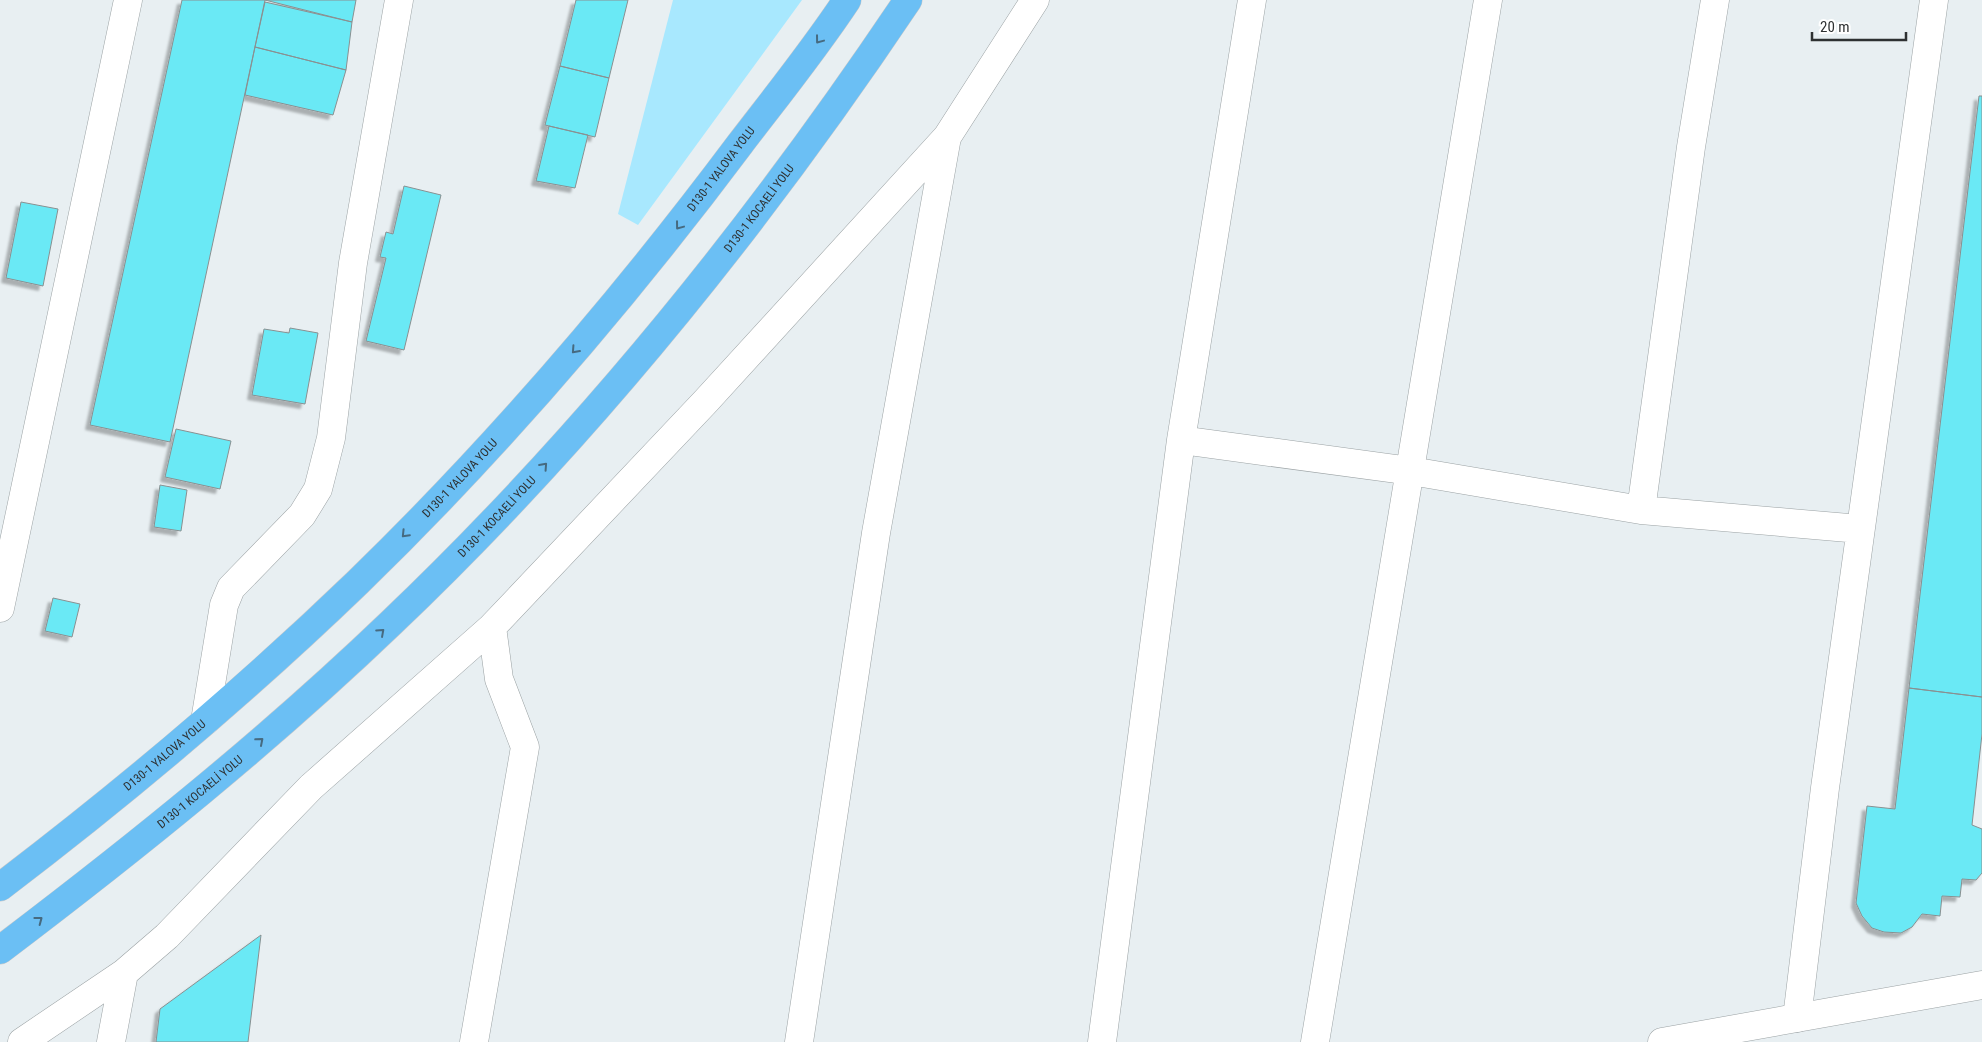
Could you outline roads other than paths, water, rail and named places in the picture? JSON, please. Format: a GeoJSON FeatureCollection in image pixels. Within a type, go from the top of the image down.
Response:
{"type":"FeatureCollection","features":[{"type":"Feature","properties":{"kind":"highway","name":"D130-1 YALOVA YOLU"},"geometry":{"type":"LineString","coordinates":[[0,887],[112,801],[256,678],[359,581],[462,476],[585,339],[672,236],[847,0]]}},
{"type":"Feature","properties":{"kind":"highway","name":"D130-1 KOCAELİ YOLU"},"geometry":{"type":"LineString","coordinates":[[0,950],[108,868],[210,784],[315,693],[392,622],[531,481],[608,395],[698,287],[871,55],[908,0]]}},
{"type":"Feature","properties":{"kind":"street"},"geometry":{"type":"LineString","coordinates":[[0,608],[128,0]]}},
{"type":"Feature","properties":{"kind":"street"},"geometry":{"type":"LineString","coordinates":[[205,721],[224,605],[231,588],[302,515],[318,489],[332,438],[353,263],[399,0]]}},
{"type":"Feature","properties":{"kind":"street"},"geometry":{"type":"LineString","coordinates":[[871,55],[916,0]]}},
{"type":"Feature","properties":{"kind":"street"},"geometry":{"type":"LineString","coordinates":[[22,1042],[124,973],[167,936],[311,787],[492,627],[706,400],[947,137],[1035,0]]}},
{"type":"Feature","properties":{"kind":"street"},"geometry":{"type":"LineString","coordinates":[[1102,1042],[1181,440],[1252,0]]}},
{"type":"Feature","properties":{"kind":"street"},"geometry":{"type":"LineString","coordinates":[[1315,1042],[1488,0]]}},
{"type":"Feature","properties":{"kind":"street"},"geometry":{"type":"LineString","coordinates":[[1641,510],[1691,147],[1715,0]]}},
{"type":"Feature","properties":{"kind":"street"},"geometry":{"type":"LineString","coordinates":[[1797,1018],[1825,788],[1934,0]]}},
{"type":"Feature","properties":{"kind":"street"},"geometry":{"type":"LineString","coordinates":[[799,1042],[876,533],[947,137]]}},
{"type":"Feature","properties":{"kind":"street"},"geometry":{"type":"LineString","coordinates":[[1181,440],[1411,471],[1641,510],[1860,528]]}},
{"type":"Feature","properties":{"kind":"street"},"geometry":{"type":"LineString","coordinates":[[474,1042],[525,747],[499,679],[492,627]]}},
{"type":"Feature","properties":{"kind":"street"},"geometry":{"type":"LineString","coordinates":[[111,1042],[124,973]]}},
{"type":"Feature","properties":{"kind":"street"},"geometry":{"type":"LineString","coordinates":[[1675,1041],[1982,985]]}}]}
